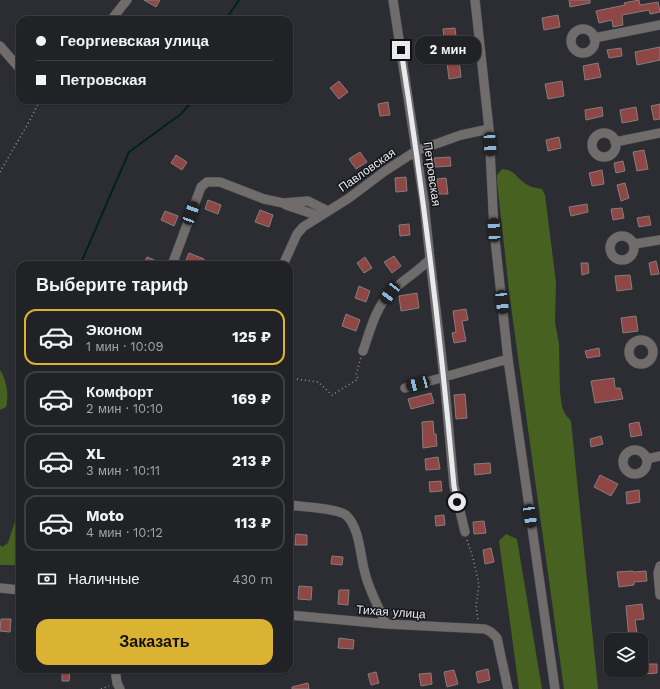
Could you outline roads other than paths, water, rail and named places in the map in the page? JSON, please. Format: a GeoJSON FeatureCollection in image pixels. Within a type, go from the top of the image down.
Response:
{"type":"FeatureCollection","features":[{"type":"Feature","properties":{"kind":"street"},"geometry":{"type":"LineString","coordinates":[[114,16],[127,0]]}},
{"type":"Feature","properties":{"kind":"street","name":"Петровская"},"geometry":{"type":"LineString","coordinates":[[393,0],[424,202],[444,377],[454,486],[465,532]]}},
{"type":"Feature","properties":{"kind":"street"},"geometry":{"type":"LineString","coordinates":[[475,0],[489,129],[494,230],[508,359],[555,689]]}},
{"type":"Feature","properties":{"kind":"street"},"geometry":{"type":"LineString","coordinates":[[594,38],[660,25]]}},
{"type":"Feature","properties":{"kind":"street"},"geometry":{"type":"LineString","coordinates":[[0,46],[16,64]]}},
{"type":"Feature","properties":{"kind":"street","name":"Павловская"},"geometry":{"type":"LineString","coordinates":[[285,261],[303,227],[349,198],[385,171],[416,151],[461,135],[489,129]]}},
{"type":"Feature","properties":{"kind":"street"},"geometry":{"type":"LineString","coordinates":[[615,142],[660,133]]}},
{"type":"Feature","properties":{"kind":"street"},"geometry":{"type":"LineString","coordinates":[[173,261],[201,187],[207,182],[220,182],[264,199],[319,216]]}},
{"type":"Feature","properties":{"kind":"street"},"geometry":{"type":"LineString","coordinates":[[283,204],[308,200],[328,211]]}},
{"type":"Feature","properties":{"kind":"street"},"geometry":{"type":"LineString","coordinates":[[634,244],[660,240]]}},
{"type":"Feature","properties":{"kind":"street"},"geometry":{"type":"LineString","coordinates":[[363,351],[378,309],[390,293],[430,259]]}},
{"type":"Feature","properties":{"kind":"street"},"geometry":{"type":"LineString","coordinates":[[405,388],[508,359]]}},
{"type":"Feature","properties":{"kind":"street"},"geometry":{"type":"LineString","coordinates":[[647,459],[660,456]]}},
{"type":"Feature","properties":{"kind":"street"},"geometry":{"type":"LineString","coordinates":[[293,505],[334,510],[346,515],[354,527],[365,574],[386,624]]}},
{"type":"Feature","properties":{"kind":"street"},"geometry":{"type":"LineString","coordinates":[[659,567],[658,573],[660,595]]}},
{"type":"Feature","properties":{"kind":"street"},"geometry":{"type":"LineString","coordinates":[[0,588],[16,590]]}},
{"type":"Feature","properties":{"kind":"street","name":"Тихая улица"},"geometry":{"type":"LineString","coordinates":[[293,616],[386,624],[480,629],[491,632],[497,638],[499,644],[508,689]]}},
{"type":"Feature","properties":{"kind":"street"},"geometry":{"type":"LineString","coordinates":[[116,673],[117,683],[120,689]]}},
{"type":"Feature","properties":{"kind":"waterway"},"geometry":{"type":"LineString","coordinates":[[229,16],[239,0]]}},
{"type":"Feature","properties":{"kind":"waterway"},"geometry":{"type":"LineString","coordinates":[[82,261],[129,152],[181,114],[190,104]]}}]}
